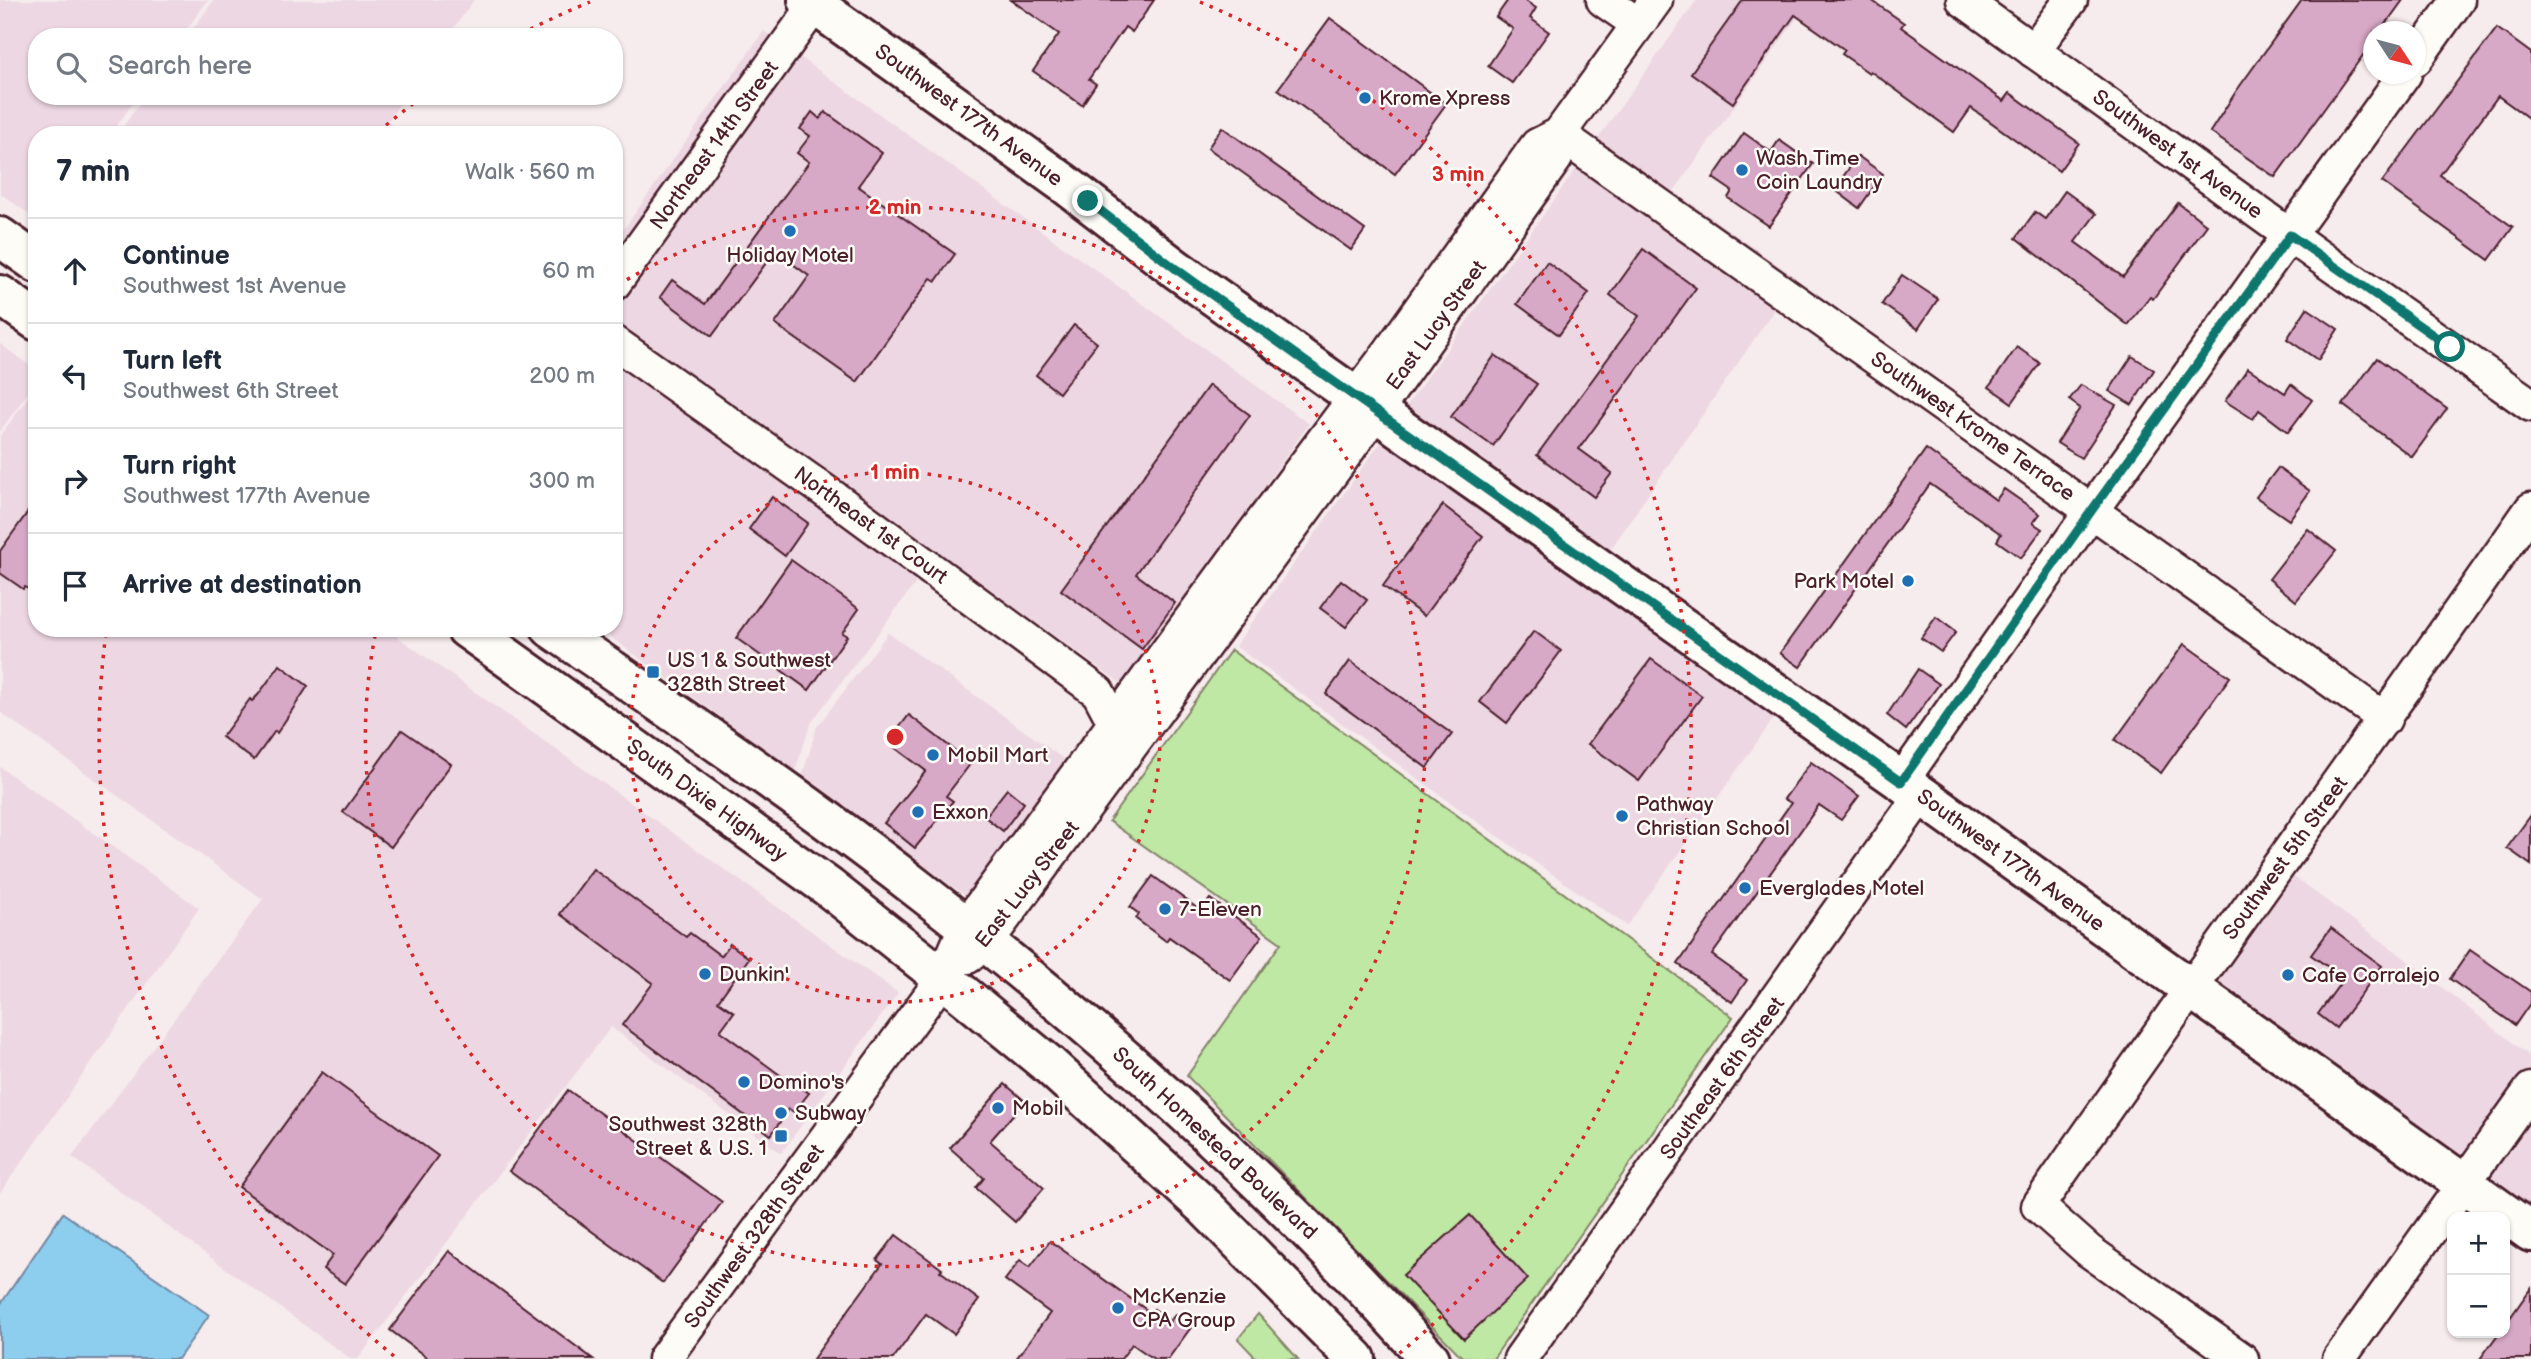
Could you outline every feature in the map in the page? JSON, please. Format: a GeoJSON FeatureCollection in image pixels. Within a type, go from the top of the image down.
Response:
{"type":"FeatureCollection","features":[{"type":"Feature","properties":{"kind":"main road","name":"Southwest 177th Avenue"},"geometry":{"type":"LineString","coordinates":[[811,3],[1055,176],[1221,301],[2531,1232]]}},
{"type":"Feature","properties":{"kind":"main road"},"geometry":{"type":"LineString","coordinates":[[0,237],[28,257]]}},
{"type":"Feature","properties":{"kind":"main road"},"geometry":{"type":"LineString","coordinates":[[0,295],[28,315]]}},
{"type":"Feature","properties":{"kind":"main road","name":"South Dixie Highway"},"geometry":{"type":"LineString","coordinates":[[479,637],[828,887],[943,978]]}},
{"type":"Feature","properties":{"kind":"main road"},"geometry":{"type":"LineString","coordinates":[[564,637],[736,755],[888,866],[975,935]]}},
{"type":"Feature","properties":{"kind":"main road","name":"South Homestead Boulevard"},"geometry":{"type":"LineString","coordinates":[[975,935],[1073,1013],[1201,1127],[1328,1250],[1430,1359]]}},
{"type":"Feature","properties":{"kind":"main road"},"geometry":{"type":"LineString","coordinates":[[943,978],[1049,1065],[1206,1208],[1356,1359]]}},
{"type":"Feature","properties":{"kind":"street"},"geometry":{"type":"LineString","coordinates":[[1603,0],[1647,12]]}},
{"type":"Feature","properties":{"kind":"street","name":"Southwest 1st Avenue"},"geometry":{"type":"LineString","coordinates":[[1963,0],[2531,405]]}},
{"type":"Feature","properties":{"kind":"street"},"geometry":{"type":"LineString","coordinates":[[2033,51],[2071,0]]}},
{"type":"Feature","properties":{"kind":"street"},"geometry":{"type":"LineString","coordinates":[[2426,45],[2458,0]]}},
{"type":"Feature","properties":{"kind":"street","name":"Northeast 14th Street"},"geometry":{"type":"LineString","coordinates":[[623,271],[811,3]]}},
{"type":"Feature","properties":{"kind":"street","name":"East Lucy Street"},"geometry":{"type":"LineString","coordinates":[[943,978],[1133,713],[1342,459],[1365,403],[1556,158],[1559,134],[1647,12]]}},
{"type":"Feature","properties":{"kind":"street","name":"Southeast 6th Street"},"geometry":{"type":"LineString","coordinates":[[1520,1359],[1911,789],[2092,510],[2398,84]]}},
{"type":"Feature","properties":{"kind":"street","name":"Southwest Krome Terrace"},"geometry":{"type":"LineString","coordinates":[[1559,134],[2385,719]]}},
{"type":"Feature","properties":{"kind":"street","name":"Northeast 1st Court"},"geometry":{"type":"LineString","coordinates":[[623,348],[844,503],[1098,692],[1133,713]]}},
{"type":"Feature","properties":{"kind":"street","name":"Southwest 5th Street"},"geometry":{"type":"LineString","coordinates":[[2242,1359],[2089,1251],[2039,1206],[2531,509]]}},
{"type":"Feature","properties":{"kind":"street","name":"Southwest 328th Street"},"geometry":{"type":"LineString","coordinates":[[664,1359],[943,978]]}},
{"type":"Feature","properties":{"kind":"street"},"geometry":{"type":"LineString","coordinates":[[2339,1359],[2531,1089]]}},
{"type":"Feature","properties":{"kind":"shaded area"},"geometry":{"type":"Polygon","coordinates":[[[0,0],[208,0],[188,28],[28,28],[28,105],[132,105],[116,126],[28,126],[28,213],[0,193],[0,0]]]}},
{"type":"Feature","properties":{"kind":"shaded area"},"geometry":{"type":"Polygon","coordinates":[[[214,0],[474,0],[454,28],[194,28],[214,0]]]}},
{"type":"Feature","properties":{"kind":"shaded area"},"geometry":{"type":"Polygon","coordinates":[[[1697,0],[1810,0],[1674,191],[1796,278],[1593,575],[1781,708],[1627,926],[1479,823],[1235,646],[1697,0]]]}},
{"type":"Feature","properties":{"kind":"shaded area"},"geometry":{"type":"Polygon","coordinates":[[[764,31],[1309,424],[1122,684],[938,553],[811,723],[795,771],[610,637],[623,637],[623,230],[764,31]]]}},
{"type":"Feature","properties":{"kind":"shaded area"},"geometry":{"type":"Polygon","coordinates":[[[139,105],[399,105],[387,122],[393,126],[123,126],[139,105]]]}},
{"type":"Feature","properties":{"kind":"shaded area"},"geometry":{"type":"Polygon","coordinates":[[[0,344],[28,364],[28,392],[0,431],[0,344]]]}},
{"type":"Feature","properties":{"kind":"shaded area"},"geometry":{"type":"Polygon","coordinates":[[[28,397],[28,637],[398,637],[898,993],[781,1153],[611,1027],[358,1359],[351,1359],[72,1157],[263,899],[0,712],[0,436],[28,397]]]}},
{"type":"Feature","properties":{"kind":"shaded area"},"geometry":{"type":"Polygon","coordinates":[[[888,633],[1069,763],[971,900],[802,777],[817,727],[888,633]]]}},
{"type":"Feature","properties":{"kind":"shaded area"},"geometry":{"type":"Polygon","coordinates":[[[0,767],[199,908],[0,1193],[0,767]]]}},
{"type":"Feature","properties":{"kind":"shaded area"},"geometry":{"type":"Polygon","coordinates":[[[2291,875],[2394,950],[2531,1057],[2531,1208],[2218,981],[2291,875]]]}},
{"type":"Feature","properties":{"kind":"green space"},"geometry":{"type":"Polygon","coordinates":[[[1231,650],[1733,1017],[1493,1359],[1462,1357],[1187,1076],[1281,943],[1109,821],[1231,650]]]}},
{"type":"Feature","properties":{"kind":"green space"},"geometry":{"type":"Polygon","coordinates":[[[1258,1314],[1298,1359],[1257,1359],[1238,1339],[1258,1314]]]}},
{"type":"Feature","properties":{"kind":"water"},"geometry":{"type":"Polygon","coordinates":[[[63,1213],[209,1315],[178,1359],[0,1359],[0,1305],[63,1213]]]}},
{"type":"Feature","properties":{"kind":"building"},"geometry":{"type":"Polygon","coordinates":[[[1011,0],[1154,0],[1132,32],[1125,27],[1089,79],[1096,84],[1082,105],[1033,71],[1059,34],[1011,0]]]}},
{"type":"Feature","properties":{"kind":"building"},"geometry":{"type":"Polygon","coordinates":[[[1508,0],[1524,0],[1536,8],[1530,18],[1549,32],[1512,83],[1488,66],[1513,29],[1496,17],[1508,0]]]}},
{"type":"Feature","properties":{"kind":"building"},"geometry":{"type":"Polygon","coordinates":[[[1743,0],[1871,0],[1904,23],[1901,27],[2004,101],[2010,93],[2079,143],[2059,171],[1971,108],[1954,132],[1842,54],[1845,50],[1795,15],[1733,103],[1691,73],[1743,0]]]}},
{"type":"Feature","properties":{"kind":"building"},"geometry":{"type":"Polygon","coordinates":[[[2302,0],[2403,0],[2388,21],[2363,21],[2363,55],[2275,177],[2210,132],[2302,0]]]}},
{"type":"Feature","properties":{"kind":"building"},"geometry":{"type":"Polygon","coordinates":[[[1330,18],[1446,104],[1395,174],[1278,89],[1330,18]]]}},
{"type":"Feature","properties":{"kind":"building"},"geometry":{"type":"Polygon","coordinates":[[[2497,28],[2531,53],[2531,120],[2498,96],[2440,175],[2513,227],[2489,260],[2382,182],[2497,28]]]}},
{"type":"Feature","properties":{"kind":"building"},"geometry":{"type":"Polygon","coordinates":[[[812,112],[820,119],[825,112],[882,153],[858,186],[955,254],[936,281],[931,278],[857,382],[775,324],[809,276],[775,251],[712,336],[660,297],[672,280],[705,304],[809,162],[797,153],[810,136],[800,129],[812,112]]]}},
{"type":"Feature","properties":{"kind":"building"},"geometry":{"type":"Polygon","coordinates":[[[1222,127],[1365,230],[1351,250],[1208,148],[1222,127]]]}},
{"type":"Feature","properties":{"kind":"building"},"geometry":{"type":"Polygon","coordinates":[[[1744,133],[1771,152],[1779,140],[1813,164],[1769,226],[1728,198],[1732,191],[1713,178],[1744,133]]]}},
{"type":"Feature","properties":{"kind":"building"},"geometry":{"type":"Polygon","coordinates":[[[1858,156],[1883,174],[1859,208],[1834,189],[1858,156]]]}},
{"type":"Feature","properties":{"kind":"building"},"geometry":{"type":"Polygon","coordinates":[[[2065,191],[2096,214],[2075,242],[2123,277],[2178,203],[2207,225],[2153,299],[2150,297],[2128,325],[2016,238],[2035,212],[2045,219],[2065,191]]]}},
{"type":"Feature","properties":{"kind":"building"},"geometry":{"type":"Polygon","coordinates":[[[1643,249],[1696,288],[1579,449],[1612,473],[1594,497],[1537,455],[1639,316],[1610,295],[1643,249]]]}},
{"type":"Feature","properties":{"kind":"building"},"geometry":{"type":"Polygon","coordinates":[[[1547,262],[1589,293],[1559,335],[1517,304],[1547,262]]]}},
{"type":"Feature","properties":{"kind":"building"},"geometry":{"type":"Polygon","coordinates":[[[1902,275],[1938,299],[1918,329],[1882,304],[1902,275]]]}},
{"type":"Feature","properties":{"kind":"building"},"geometry":{"type":"Polygon","coordinates":[[[2307,308],[2338,329],[2318,360],[2287,339],[2307,308]]]}},
{"type":"Feature","properties":{"kind":"building"},"geometry":{"type":"Polygon","coordinates":[[[1074,325],[1097,343],[1059,393],[1036,375],[1074,325]]]}},
{"type":"Feature","properties":{"kind":"building"},"geometry":{"type":"Polygon","coordinates":[[[2017,347],[2040,363],[2012,403],[1989,387],[2017,347]]]}},
{"type":"Feature","properties":{"kind":"building"},"geometry":{"type":"Polygon","coordinates":[[[1495,355],[1537,384],[1493,446],[1451,417],[1495,355]]]}},
{"type":"Feature","properties":{"kind":"building"},"geometry":{"type":"Polygon","coordinates":[[[2132,356],[2154,370],[2132,405],[2109,391],[2132,356]]]}},
{"type":"Feature","properties":{"kind":"building"},"geometry":{"type":"Polygon","coordinates":[[[2377,358],[2447,409],[2412,457],[2343,405],[2377,358]]]}},
{"type":"Feature","properties":{"kind":"building"},"geometry":{"type":"Polygon","coordinates":[[[2248,368],[2285,393],[2291,384],[2312,400],[2288,432],[2259,410],[2253,419],[2225,401],[2248,368]]]}},
{"type":"Feature","properties":{"kind":"building"},"geometry":{"type":"Polygon","coordinates":[[[1209,385],[1250,415],[1136,574],[1175,603],[1142,649],[1061,590],[1209,385]]]}},
{"type":"Feature","properties":{"kind":"building"},"geometry":{"type":"Polygon","coordinates":[[[2081,385],[2116,405],[2081,458],[2057,443],[2080,408],[2069,400],[2081,385]]]}},
{"type":"Feature","properties":{"kind":"building"},"geometry":{"type":"Polygon","coordinates":[[[1926,449],[1996,500],[2004,489],[2040,514],[2033,523],[2042,529],[2021,558],[1997,541],[2001,534],[1930,484],[1800,667],[1780,653],[1926,449]]]}},
{"type":"Feature","properties":{"kind":"building"},"geometry":{"type":"Polygon","coordinates":[[[2278,468],[2310,491],[2289,520],[2256,497],[2278,468]]]}},
{"type":"Feature","properties":{"kind":"building"},"geometry":{"type":"Polygon","coordinates":[[[772,497],[808,523],[785,556],[749,529],[772,497]]]}},
{"type":"Feature","properties":{"kind":"building"},"geometry":{"type":"Polygon","coordinates":[[[1443,505],[1483,536],[1424,616],[1383,586],[1443,505]]]}},
{"type":"Feature","properties":{"kind":"building"},"geometry":{"type":"Polygon","coordinates":[[[28,512],[28,589],[23,589],[0,573],[0,551],[28,512]]]}},
{"type":"Feature","properties":{"kind":"building"},"geometry":{"type":"Polygon","coordinates":[[[2308,529],[2336,551],[2296,601],[2269,579],[2308,529]]]}},
{"type":"Feature","properties":{"kind":"building"},"geometry":{"type":"Polygon","coordinates":[[[791,560],[859,609],[842,633],[847,636],[809,690],[736,638],[791,560]]]}},
{"type":"Feature","properties":{"kind":"building"},"geometry":{"type":"Polygon","coordinates":[[[1341,580],[1367,600],[1346,627],[1320,608],[1341,580]]]}},
{"type":"Feature","properties":{"kind":"building"},"geometry":{"type":"Polygon","coordinates":[[[1936,617],[1956,632],[1941,652],[1921,638],[1936,617]]]}},
{"type":"Feature","properties":{"kind":"building"},"geometry":{"type":"Polygon","coordinates":[[[1534,631],[1561,651],[1507,723],[1480,702],[1534,631]]]}},
{"type":"Feature","properties":{"kind":"building"},"geometry":{"type":"Polygon","coordinates":[[[2184,644],[2230,677],[2161,773],[2115,740],[2184,644]]]}},
{"type":"Feature","properties":{"kind":"building"},"geometry":{"type":"Polygon","coordinates":[[[1651,659],[1702,696],[1639,781],[1588,744],[1651,659]]]}},
{"type":"Feature","properties":{"kind":"building"},"geometry":{"type":"Polygon","coordinates":[[[1350,661],[1452,734],[1427,768],[1326,694],[1350,661]]]}},
{"type":"Feature","properties":{"kind":"building"},"geometry":{"type":"Polygon","coordinates":[[[280,665],[308,686],[277,733],[275,731],[254,760],[222,737],[280,665]]]}},
{"type":"Feature","properties":{"kind":"building"},"geometry":{"type":"Polygon","coordinates":[[[1918,669],[1939,684],[1906,730],[1887,715],[1918,669]]]}},
{"type":"Feature","properties":{"kind":"building"},"geometry":{"type":"Polygon","coordinates":[[[909,715],[971,763],[946,796],[953,801],[915,848],[884,823],[926,771],[894,747],[901,738],[895,733],[909,715]]]}},
{"type":"Feature","properties":{"kind":"building"},"geometry":{"type":"Polygon","coordinates":[[[402,730],[451,764],[391,847],[343,812],[402,730]]]}},
{"type":"Feature","properties":{"kind":"building","name":"Everglades Motel"},"geometry":{"type":"Polygon","coordinates":[[[1811,762],[1859,796],[1841,820],[1819,805],[1712,955],[1747,980],[1732,1002],[1678,964],[1791,803],[1784,799],[1811,762]]]}},
{"type":"Feature","properties":{"kind":"building","name":"Exxon"},"geometry":{"type":"Polygon","coordinates":[[[1007,789],[1024,803],[1003,831],[985,817],[1007,789]]]}},
{"type":"Feature","properties":{"kind":"building"},"geometry":{"type":"Polygon","coordinates":[[[2531,815],[2531,865],[2507,848],[2531,815]]]}},
{"type":"Feature","properties":{"kind":"building"},"geometry":{"type":"Polygon","coordinates":[[[593,869],[686,937],[690,933],[721,956],[730,944],[749,958],[718,1001],[734,1012],[720,1031],[809,1093],[794,1112],[789,1109],[771,1135],[622,1025],[653,983],[560,914],[593,869]]]}},
{"type":"Feature","properties":{"kind":"building"},"geometry":{"type":"Polygon","coordinates":[[[1153,876],[1201,911],[1210,899],[1262,936],[1230,980],[1169,937],[1166,941],[1136,919],[1139,914],[1130,907],[1153,876]]]}},
{"type":"Feature","properties":{"kind":"building"},"geometry":{"type":"Polygon","coordinates":[[[2331,928],[2382,966],[2336,1028],[2318,1014],[2344,978],[2311,955],[2331,928]]]}},
{"type":"Feature","properties":{"kind":"building"},"geometry":{"type":"Polygon","coordinates":[[[2470,950],[2531,992],[2531,1002],[2515,1025],[2450,979],[2470,950]]]}},
{"type":"Feature","properties":{"kind":"building"},"geometry":{"type":"Polygon","coordinates":[[[322,1072],[438,1156],[345,1284],[323,1269],[333,1255],[239,1187],[322,1072]]]}},
{"type":"Feature","properties":{"kind":"building"},"geometry":{"type":"Polygon","coordinates":[[[1005,1084],[1025,1101],[990,1141],[1044,1188],[1015,1222],[976,1188],[984,1178],[950,1148],[1005,1084]]]}},
{"type":"Feature","properties":{"kind":"building"},"geometry":{"type":"Polygon","coordinates":[[[568,1090],[722,1202],[663,1283],[509,1171],[568,1090]]]}},
{"type":"Feature","properties":{"kind":"building"},"geometry":{"type":"Polygon","coordinates":[[[1470,1215],[1528,1279],[1464,1339],[1403,1275],[1470,1215]]]}},
{"type":"Feature","properties":{"kind":"building"},"geometry":{"type":"Polygon","coordinates":[[[896,1235],[979,1300],[954,1334],[926,1314],[893,1359],[813,1359],[882,1264],[877,1260],[896,1235]]]}},
{"type":"Feature","properties":{"kind":"building"},"geometry":{"type":"Polygon","coordinates":[[[1050,1241],[1151,1313],[1154,1309],[1170,1321],[1175,1315],[1192,1326],[1168,1359],[1154,1359],[1132,1344],[1121,1359],[1016,1359],[1050,1313],[1005,1280],[1020,1260],[1030,1267],[1050,1241]]]}},
{"type":"Feature","properties":{"kind":"building"},"geometry":{"type":"Polygon","coordinates":[[[449,1251],[593,1359],[429,1359],[390,1330],[449,1251]]]}},
{"type":"Feature","properties":{"kind":"building"},"geometry":{"type":"Polygon","coordinates":[[[2531,1288],[2531,1359],[2480,1359],[2495,1338],[2510,1338],[2510,1318],[2531,1288]]]}},
{"type":"Feature","properties":{"kind":"place","name":"Krome Xpress"},"geometry":{"type":"Point","coordinates":[1365,98]}},
{"type":"Feature","properties":{"kind":"place","name":"Wash Time Coin Laundry"},"geometry":{"type":"Point","coordinates":[1742,170]}},
{"type":"Feature","properties":{"kind":"place","name":"Holiday Motel"},"geometry":{"type":"Point","coordinates":[790,231]}},
{"type":"Feature","properties":{"kind":"place","name":"Park Motel"},"geometry":{"type":"Point","coordinates":[1908,581]}},
{"type":"Feature","properties":{"kind":"place","name":"US 1 & Southwest 328th Street"},"geometry":{"type":"Point","coordinates":[653,672]}},
{"type":"Feature","properties":{"kind":"place","name":"Mobil Mart"},"geometry":{"type":"Point","coordinates":[933,755]}},
{"type":"Feature","properties":{"kind":"place","name":"Exxon"},"geometry":{"type":"Point","coordinates":[918,812]}},
{"type":"Feature","properties":{"kind":"place","name":"Pathway Christian School"},"geometry":{"type":"Point","coordinates":[1622,816]}},
{"type":"Feature","properties":{"kind":"place","name":"Everglades Motel"},"geometry":{"type":"Point","coordinates":[1745,888]}},
{"type":"Feature","properties":{"kind":"place","name":"7-Eleven"},"geometry":{"type":"Point","coordinates":[1165,909]}},
{"type":"Feature","properties":{"kind":"place","name":"Dunkin'"},"geometry":{"type":"Point","coordinates":[705,974]}},
{"type":"Feature","properties":{"kind":"place","name":"Cafe Corralejo"},"geometry":{"type":"Point","coordinates":[2288,975]}},
{"type":"Feature","properties":{"kind":"place","name":"Domino's"},"geometry":{"type":"Point","coordinates":[744,1082]}},
{"type":"Feature","properties":{"kind":"place","name":"Mobil"},"geometry":{"type":"Point","coordinates":[998,1108]}},
{"type":"Feature","properties":{"kind":"place","name":"Subway"},"geometry":{"type":"Point","coordinates":[781,1113]}},
{"type":"Feature","properties":{"kind":"place","name":"Southwest 328th Street & U.S. 1"},"geometry":{"type":"Point","coordinates":[781,1136]}},
{"type":"Feature","properties":{"kind":"place","name":"McKenzie CPA Group"},"geometry":{"type":"Point","coordinates":[1118,1308]}},
{"type":"Feature","properties":{"kind":"route"},"geometry":{"type":"LineString","coordinates":[[1088,201],[1176,269],[1327,377],[1901,782],[2290,235],[2450,347]]}}]}
